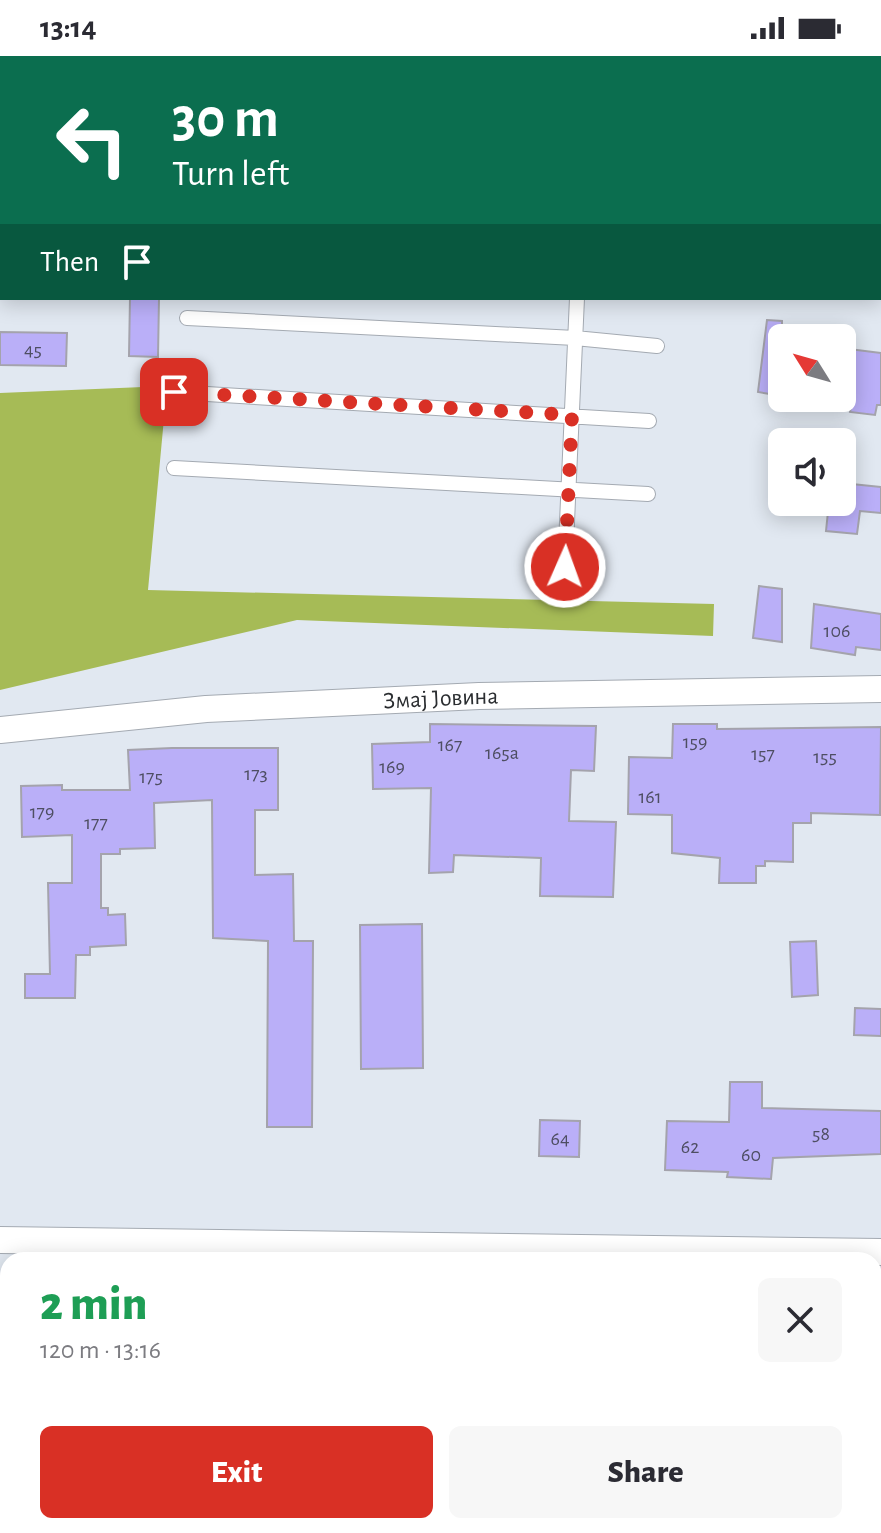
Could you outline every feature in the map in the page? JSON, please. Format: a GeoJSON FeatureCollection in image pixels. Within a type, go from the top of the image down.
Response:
{"type":"FeatureCollection","features":[{"type":"Feature","properties":{"kind":"street","name":"Змај Јовина"},"geometry":{"type":"LineString","coordinates":[[0,730],[206,709],[403,700],[881,689]]}},
{"type":"Feature","properties":{"kind":"street"},"geometry":{"type":"LineString","coordinates":[[0,1240],[347,1252]]}},
{"type":"Feature","properties":{"kind":"lane"},"geometry":{"type":"LineString","coordinates":[[565,567],[577,300]]}},
{"type":"Feature","properties":{"kind":"lane"},"geometry":{"type":"LineString","coordinates":[[187,318],[575,338],[657,346]]}},
{"type":"Feature","properties":{"kind":"lane"},"geometry":{"type":"LineString","coordinates":[[174,392],[649,421]]}},
{"type":"Feature","properties":{"kind":"lane"},"geometry":{"type":"LineString","coordinates":[[174,468],[648,494]]}},
{"type":"Feature","properties":{"kind":"green space"},"geometry":{"type":"Polygon","coordinates":[[[167,386],[148,590],[714,604],[713,636],[297,620],[0,690],[0,393],[167,386]]]}},
{"type":"Feature","properties":{"kind":"building"},"geometry":{"type":"Polygon","coordinates":[[[130,300],[159,300],[158,357],[129,356],[130,300]]]}},
{"type":"Feature","properties":{"kind":"building"},"geometry":{"type":"Polygon","coordinates":[[[767,320],[782,321],[782,324],[768,324],[768,394],[758,392],[767,320]]]}},
{"type":"Feature","properties":{"kind":"building"},"geometry":{"type":"Polygon","coordinates":[[[0,332],[67,333],[66,366],[0,365],[0,332]]]}},
{"type":"Feature","properties":{"kind":"building"},"geometry":{"type":"Polygon","coordinates":[[[856,350],[881,353],[881,405],[877,405],[875,415],[850,412],[856,412],[856,350]]]}},
{"type":"Feature","properties":{"kind":"building"},"geometry":{"type":"Polygon","coordinates":[[[856,484],[881,487],[881,513],[860,511],[857,534],[826,531],[828,516],[856,516],[856,484]]]}},
{"type":"Feature","properties":{"kind":"building"},"geometry":{"type":"Polygon","coordinates":[[[759,586],[782,589],[782,642],[753,638],[759,586]]]}},
{"type":"Feature","properties":{"kind":"building"},"geometry":{"type":"Polygon","coordinates":[[[814,604],[881,614],[881,650],[856,647],[855,655],[811,648],[814,604]]]}},
{"type":"Feature","properties":{"kind":"building"},"geometry":{"type":"Polygon","coordinates":[[[430,724],[596,726],[594,771],[571,770],[569,821],[616,822],[613,897],[540,896],[541,858],[454,855],[453,872],[429,873],[431,788],[373,789],[372,744],[430,742],[430,724]]]}},
{"type":"Feature","properties":{"kind":"building"},"geometry":{"type":"Polygon","coordinates":[[[673,724],[717,724],[717,729],[881,727],[880,815],[811,813],[811,823],[793,823],[793,862],[765,861],[765,866],[756,866],[756,883],[719,883],[720,858],[672,853],[672,815],[628,814],[629,757],[672,758],[673,724]]]}},
{"type":"Feature","properties":{"kind":"building"},"geometry":{"type":"Polygon","coordinates":[[[278,748],[278,810],[255,810],[255,875],[293,874],[294,941],[313,941],[312,1127],[267,1127],[268,941],[213,938],[212,800],[154,803],[155,848],[120,849],[120,854],[101,854],[101,908],[108,908],[108,915],[125,914],[126,945],[90,947],[90,955],[76,955],[75,998],[25,998],[25,974],[50,974],[48,883],[72,883],[72,835],[22,837],[21,786],[62,785],[62,790],[130,790],[128,750],[278,748]]]}},
{"type":"Feature","properties":{"kind":"building"},"geometry":{"type":"Polygon","coordinates":[[[422,924],[423,1068],[361,1069],[360,925],[422,924]]]}},
{"type":"Feature","properties":{"kind":"building"},"geometry":{"type":"Polygon","coordinates":[[[816,941],[818,995],[792,997],[790,942],[816,941]]]}},
{"type":"Feature","properties":{"kind":"building"},"geometry":{"type":"Polygon","coordinates":[[[855,1008],[881,1009],[881,1036],[854,1035],[855,1008]]]}},
{"type":"Feature","properties":{"kind":"building"},"geometry":{"type":"Polygon","coordinates":[[[730,1082],[762,1082],[762,1108],[881,1111],[881,1154],[773,1158],[771,1179],[727,1177],[728,1172],[665,1170],[667,1121],[729,1122],[730,1082]]]}},
{"type":"Feature","properties":{"kind":"building"},"geometry":{"type":"Polygon","coordinates":[[[540,1120],[580,1121],[579,1157],[539,1156],[540,1120]]]}},
{"type":"Feature","properties":{"kind":"route"},"geometry":{"type":"LineString","coordinates":[[174,392],[572,415],[565,567]]}}]}
